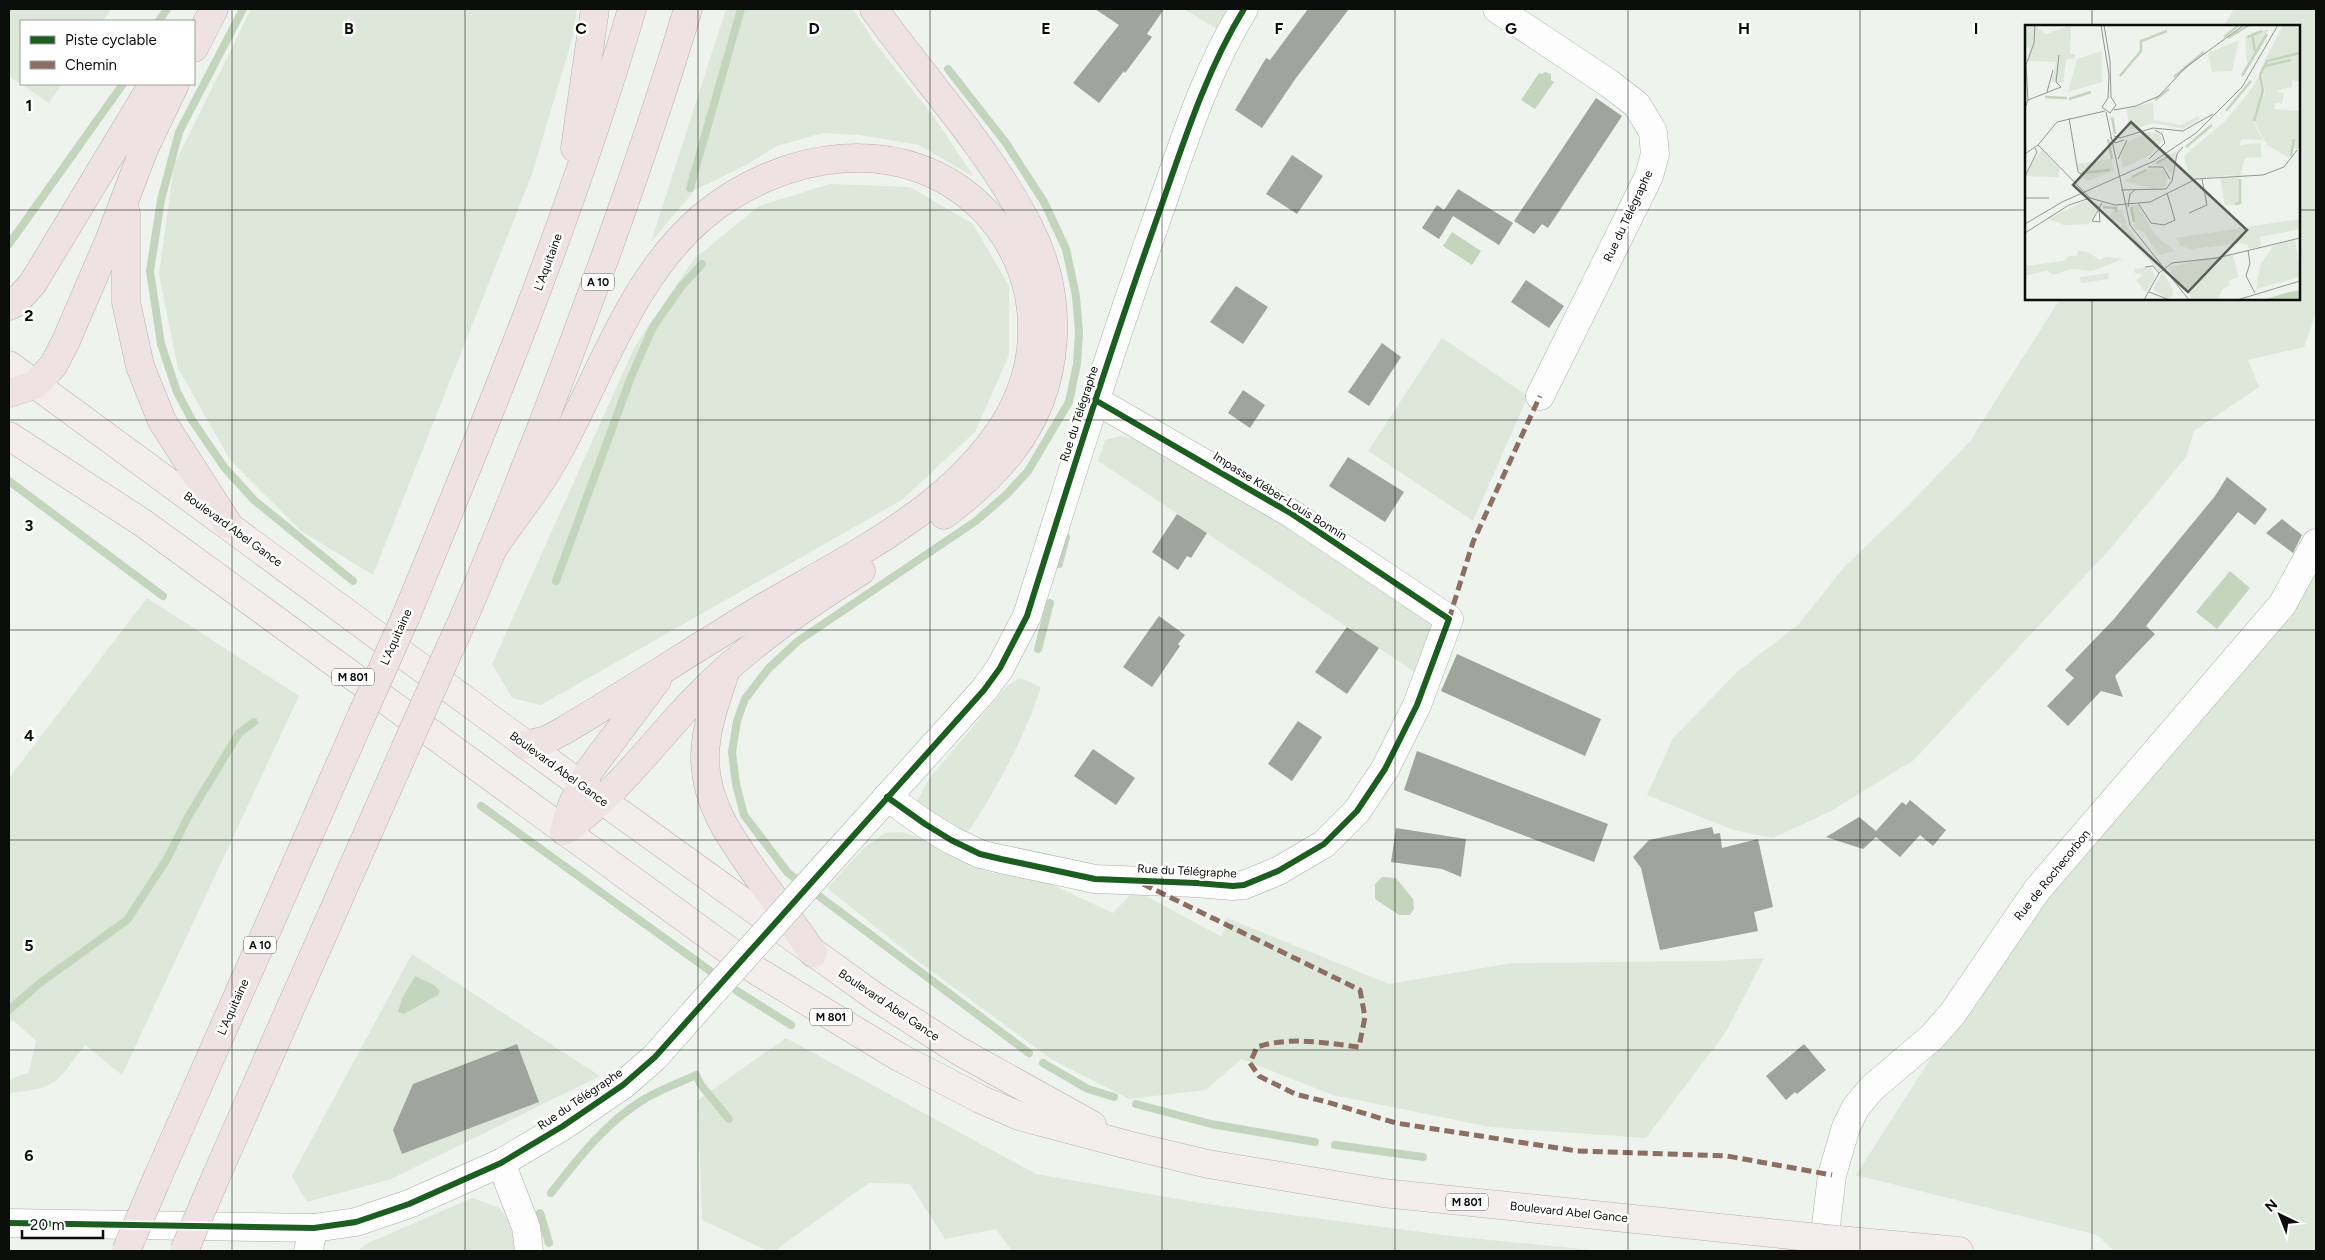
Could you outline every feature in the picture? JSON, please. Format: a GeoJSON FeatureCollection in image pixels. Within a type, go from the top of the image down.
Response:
{"type":"FeatureCollection","features":[{"type":"Feature","properties":{"kind":"highway"},"geometry":{"type":"LineString","coordinates":[[190,20],[196,9]]}},
{"type":"Feature","properties":{"kind":"highway"},"geometry":{"type":"LineString","coordinates":[[195,46],[214,9]]}},
{"type":"Feature","properties":{"kind":"highway"},"geometry":{"type":"LineString","coordinates":[[564,219],[595,9]]}},
{"type":"Feature","properties":{"kind":"highway","name":"L'Aquitaine"},"geometry":{"type":"LineString","coordinates":[[126,1251],[406,616],[506,373],[564,219],[632,9]]}},
{"type":"Feature","properties":{"kind":"highway","name":"A 10"},"geometry":{"type":"LineString","coordinates":[[184,1251],[492,550],[600,275],[642,156],[688,9]]}},
{"type":"Feature","properties":{"kind":"highway"},"geometry":{"type":"LineString","coordinates":[[564,831],[603,801],[696,698],[726,671],[788,620],[940,519],[988,478],[1026,429],[1040,401],[1049,373],[1054,342],[1053,308],[1049,282],[1041,253],[1028,225],[990,163],[874,9]]}},
{"type":"Feature","properties":{"kind":"highway"},"geometry":{"type":"LineString","coordinates":[[9,306],[15,303],[33,283],[152,85]]}},
{"type":"Feature","properties":{"kind":"highway"},"geometry":{"type":"LineString","coordinates":[[9,393],[36,385],[53,366],[66,341],[144,149],[175,85]]}},
{"type":"Feature","properties":{"kind":"highway"},"geometry":{"type":"LineString","coordinates":[[492,550],[560,449],[622,323],[641,292],[680,239],[726,199],[772,175],[825,160],[852,158],[905,162],[929,171],[972,197],[1007,238],[1019,262],[1027,288],[1032,312],[1033,341],[1029,368],[1008,419],[974,464],[929,506],[849,559],[666,667],[563,731],[546,740],[525,745]]}},
{"type":"Feature","properties":{"kind":"highway"},"geometry":{"type":"LineString","coordinates":[[126,197],[126,302],[140,366],[162,421],[228,524]]}},
{"type":"Feature","properties":{"kind":"highway"},"geometry":{"type":"LineString","coordinates":[[564,831],[580,785],[666,667]]}},
{"type":"Feature","properties":{"kind":"highway"},"geometry":{"type":"LineString","coordinates":[[726,671],[712,710],[705,756],[710,793],[717,813],[735,846],[813,953]]}},
{"type":"Feature","properties":{"kind":"main road","name":"Boulevard Abel Gance"},"geometry":{"type":"LineString","coordinates":[[9,365],[228,524],[525,745],[877,998],[959,1051],[1128,1145]]}},
{"type":"Feature","properties":{"kind":"main road","name":"Boulevard Abel Gance"},"geometry":{"type":"LineString","coordinates":[[9,436],[143,523],[757,971],[899,1057],[980,1099],[1019,1116],[1208,1164],[1383,1193],[1823,1243],[1959,1251]]}},
{"type":"Feature","properties":{"kind":"street","name":"Rue du Télégraphe"},"geometry":{"type":"LineString","coordinates":[[9,1222],[240,1226],[311,1240],[409,1204],[501,1163],[563,1126],[623,1085],[655,1057],[984,690],[1013,646],[1027,616],[1095,400],[1203,88],[1224,43],[1244,9]]}},
{"type":"Feature","properties":{"kind":"street","name":"Rue du Télégraphe"},"geometry":{"type":"LineString","coordinates":[[1497,9],[1610,84],[1637,105],[1653,132],[1655,154],[1650,176],[1540,396]]}},
{"type":"Feature","properties":{"kind":"street","name":"Impasse Kléber-Louis Bonnin"},"geometry":{"type":"LineString","coordinates":[[1095,400],[1292,514],[1449,619]]}},
{"type":"Feature","properties":{"kind":"street","name":"Rue de Rochecorbon"},"geometry":{"type":"LineString","coordinates":[[1823,1243],[1832,1175],[1846,1127],[1856,1106],[1872,1088],[1932,1037],[1953,1013],[1986,961],[2037,890],[2282,606],[2316,543]]}},
{"type":"Feature","properties":{"kind":"street","name":"Rue du Télégraphe"},"geometry":{"type":"LineString","coordinates":[[887,797],[951,840],[980,854],[994,858],[1095,879],[1244,885],[1278,871],[1309,854],[1335,834],[1356,811],[1385,769],[1417,705],[1449,619]]}},
{"type":"Feature","properties":{"kind":"street"},"geometry":{"type":"LineString","coordinates":[[501,1163],[526,1227],[529,1251]]}},
{"type":"Feature","properties":{"kind":"shaded area"},"geometry":{"type":"Polygon","coordinates":[[[9,9],[111,9],[104,20],[20,20],[20,83],[9,76],[9,9]]]}},
{"type":"Feature","properties":{"kind":"shaded area"},"geometry":{"type":"Polygon","coordinates":[[[251,9],[577,9],[573,36],[532,174],[373,575],[301,531],[230,460],[178,368],[159,275],[174,165],[251,9]]]}},
{"type":"Feature","properties":{"kind":"shaded area"},"geometry":{"type":"Polygon","coordinates":[[[726,9],[853,9],[875,43],[934,117],[974,177],[919,145],[860,135],[823,133],[777,146],[746,165],[695,190],[651,242],[726,9]]]}},
{"type":"Feature","properties":{"kind":"shaded area"},"geometry":{"type":"Polygon","coordinates":[[[1184,9],[1233,9],[1218,30],[1184,9]]]}},
{"type":"Feature","properties":{"kind":"shaded area"},"geometry":{"type":"Polygon","coordinates":[[[2234,9],[2316,9],[2316,313],[2304,347],[2248,360],[2259,387],[2194,431],[2186,457],[2110,549],[1914,760],[1831,811],[1773,838],[1733,830],[1647,795],[1673,738],[1738,671],[1798,625],[1844,567],[1909,505],[1970,441],[2059,300],[2300,300],[2300,25],[2225,25],[2234,9]]]}},
{"type":"Feature","properties":{"kind":"shaded area"},"geometry":{"type":"Polygon","coordinates":[[[1539,73],[1551,74],[1551,80],[1554,82],[1535,109],[1521,100],[1539,73]]]}},
{"type":"Feature","properties":{"kind":"shaded area"},"geometry":{"type":"Polygon","coordinates":[[[22,85],[61,85],[49,103],[22,85]]]}},
{"type":"Feature","properties":{"kind":"shaded area"},"geometry":{"type":"Polygon","coordinates":[[[830,184],[910,187],[973,224],[1009,286],[1009,355],[975,432],[902,500],[541,705],[512,698],[492,664],[635,346],[694,259],[759,206],[830,184]]]}},
{"type":"Feature","properties":{"kind":"shaded area"},"geometry":{"type":"Polygon","coordinates":[[[1452,232],[1481,251],[1472,265],[1443,246],[1452,232]]]}},
{"type":"Feature","properties":{"kind":"shaded area"},"geometry":{"type":"Polygon","coordinates":[[[1442,338],[1528,396],[1473,521],[1368,451],[1442,338]]]}},
{"type":"Feature","properties":{"kind":"shaded area"},"geometry":{"type":"Polygon","coordinates":[[[1120,436],[1141,441],[1241,496],[1435,626],[1422,677],[1098,461],[1105,440],[1120,436]]]}},
{"type":"Feature","properties":{"kind":"shaded area"},"geometry":{"type":"Polygon","coordinates":[[[2316,568],[2316,1251],[2114,1251],[2097,1235],[1856,1175],[2016,925],[2316,568]]]}},
{"type":"Feature","properties":{"kind":"shaded area"},"geometry":{"type":"Polygon","coordinates":[[[2230,571],[2250,588],[2217,629],[2196,612],[2230,571]]]}},
{"type":"Feature","properties":{"kind":"shaded area"},"geometry":{"type":"Polygon","coordinates":[[[147,598],[299,696],[122,1075],[85,1045],[61,1076],[48,1086],[9,1093],[9,1080],[29,1072],[36,1041],[13,1020],[9,1023],[9,778],[147,598]]]}},
{"type":"Feature","properties":{"kind":"shaded area"},"geometry":{"type":"Polygon","coordinates":[[[1020,678],[1041,687],[1034,707],[1002,777],[971,828],[964,835],[918,807],[917,801],[929,779],[1007,686],[1020,678]]]}},
{"type":"Feature","properties":{"kind":"shaded area"},"geometry":{"type":"Polygon","coordinates":[[[902,832],[920,838],[989,872],[1046,882],[1113,913],[1135,890],[1222,937],[1227,918],[1389,984],[1512,963],[1718,961],[1764,958],[1726,1032],[1646,1138],[1490,1127],[1333,1095],[1241,1059],[1206,1090],[1129,1099],[1051,1059],[918,961],[827,888],[865,847],[884,833],[902,832]]]}},
{"type":"Feature","properties":{"kind":"shaded area"},"geometry":{"type":"Polygon","coordinates":[[[1382,877],[1396,878],[1413,899],[1414,909],[1410,915],[1399,915],[1375,899],[1375,884],[1382,877]]]}},
{"type":"Feature","properties":{"kind":"shaded area"},"geometry":{"type":"Polygon","coordinates":[[[412,954],[600,1076],[391,1179],[307,1202],[292,1176],[412,954]]]}},
{"type":"Feature","properties":{"kind":"shaded area"},"geometry":{"type":"Polygon","coordinates":[[[415,976],[434,985],[440,991],[438,995],[404,1014],[398,1012],[402,999],[415,976]]]}},
{"type":"Feature","properties":{"kind":"shaded area"},"geometry":{"type":"Polygon","coordinates":[[[786,1038],[1036,1174],[1207,1204],[1460,1237],[1601,1251],[1012,1251],[996,1229],[945,1239],[910,1184],[869,1183],[774,1251],[768,1251],[702,1220],[698,1100],[786,1038]]]}},
{"type":"Feature","properties":{"kind":"shaded area"},"geometry":{"type":"Polygon","coordinates":[[[472,1198],[500,1208],[512,1227],[518,1251],[358,1251],[366,1244],[472,1198]]]}},
{"type":"Feature","properties":{"kind":"building"},"geometry":{"type":"Polygon","coordinates":[[[1095,9],[1164,9],[1147,34],[1152,37],[1099,103],[1073,83],[1119,25],[1095,9]]]}},
{"type":"Feature","properties":{"kind":"building"},"geometry":{"type":"Polygon","coordinates":[[[1308,9],[1349,9],[1296,78],[1262,128],[1235,110],[1266,58],[1270,60],[1308,9]]]}},
{"type":"Feature","properties":{"kind":"building"},"geometry":{"type":"Polygon","coordinates":[[[1596,98],[1622,116],[1548,228],[1542,224],[1534,234],[1514,221],[1596,98]]]}},
{"type":"Feature","properties":{"kind":"building"},"geometry":{"type":"Polygon","coordinates":[[[1292,155],[1323,176],[1297,214],[1266,194],[1292,155]]]}},
{"type":"Feature","properties":{"kind":"building"},"geometry":{"type":"Polygon","coordinates":[[[1458,189],[1513,223],[1499,245],[1453,216],[1439,239],[1422,228],[1437,205],[1444,210],[1458,189]]]}},
{"type":"Feature","properties":{"kind":"building"},"geometry":{"type":"Polygon","coordinates":[[[1526,280],[1564,306],[1549,328],[1511,302],[1526,280]]]}},
{"type":"Feature","properties":{"kind":"building"},"geometry":{"type":"Polygon","coordinates":[[[1236,286],[1268,307],[1243,344],[1210,322],[1236,286]]]}},
{"type":"Feature","properties":{"kind":"building"},"geometry":{"type":"Polygon","coordinates":[[[1382,343],[1401,357],[1369,406],[1348,392],[1382,343]]]}},
{"type":"Feature","properties":{"kind":"building"},"geometry":{"type":"Polygon","coordinates":[[[1243,390],[1265,405],[1250,428],[1228,413],[1243,390]]]}},
{"type":"Feature","properties":{"kind":"building"},"geometry":{"type":"Polygon","coordinates":[[[1348,457],[1404,492],[1385,522],[1329,486],[1348,457]]]}},
{"type":"Feature","properties":{"kind":"building"},"geometry":{"type":"Polygon","coordinates":[[[2227,477],[2267,509],[2255,525],[2238,512],[2146,626],[2155,634],[2115,676],[2123,697],[2101,691],[2068,726],[2047,706],[2074,678],[2065,670],[2114,619],[2215,496],[2227,477]]]}},
{"type":"Feature","properties":{"kind":"building"},"geometry":{"type":"Polygon","coordinates":[[[1177,514],[1207,533],[1191,558],[1187,556],[1178,570],[1152,552],[1177,514]]]}},
{"type":"Feature","properties":{"kind":"building"},"geometry":{"type":"Polygon","coordinates":[[[2282,519],[2302,535],[2293,553],[2266,533],[2282,519]]]}},
{"type":"Feature","properties":{"kind":"building"},"geometry":{"type":"Polygon","coordinates":[[[1159,616],[1185,635],[1178,644],[1180,646],[1152,687],[1123,667],[1159,616]]]}},
{"type":"Feature","properties":{"kind":"building"},"geometry":{"type":"Polygon","coordinates":[[[1347,627],[1379,648],[1347,694],[1315,672],[1347,627]]]}},
{"type":"Feature","properties":{"kind":"building"},"geometry":{"type":"Polygon","coordinates":[[[1457,654],[1601,719],[1585,756],[1441,691],[1457,654]]]}},
{"type":"Feature","properties":{"kind":"building"},"geometry":{"type":"Polygon","coordinates":[[[1298,721],[1322,737],[1292,781],[1268,764],[1298,721]]]}},
{"type":"Feature","properties":{"kind":"building"},"geometry":{"type":"Polygon","coordinates":[[[1093,749],[1135,778],[1116,805],[1074,776],[1093,749]]]}},
{"type":"Feature","properties":{"kind":"building"},"geometry":{"type":"Polygon","coordinates":[[[1417,751],[1608,824],[1594,862],[1404,790],[1417,751]]]}},
{"type":"Feature","properties":{"kind":"building"},"geometry":{"type":"Polygon","coordinates":[[[1910,800],[1946,830],[1933,846],[1920,835],[1900,857],[1876,837],[1863,849],[1826,837],[1859,817],[1876,831],[1902,802],[1906,805],[1910,800]]]}},
{"type":"Feature","properties":{"kind":"building"},"geometry":{"type":"Polygon","coordinates":[[[1712,827],[1714,834],[1720,833],[1722,848],[1758,839],[1773,907],[1754,912],[1758,931],[1660,950],[1641,868],[1633,857],[1649,840],[1712,827]]]}},
{"type":"Feature","properties":{"kind":"building"},"geometry":{"type":"Polygon","coordinates":[[[1396,828],[1466,839],[1461,877],[1442,869],[1391,862],[1396,828]]]}},
{"type":"Feature","properties":{"kind":"building"},"geometry":{"type":"Polygon","coordinates":[[[517,1044],[539,1102],[402,1154],[393,1130],[413,1084],[517,1044]]]}},
{"type":"Feature","properties":{"kind":"building"},"geometry":{"type":"Polygon","coordinates":[[[1804,1044],[1826,1070],[1797,1094],[1795,1092],[1786,1100],[1766,1076],[1804,1044]]]}},
{"type":"Feature","properties":{"kind":"waterway"},"geometry":{"type":"LineString","coordinates":[[160,20],[167,9]]}},
{"type":"Feature","properties":{"kind":"waterway"},"geometry":{"type":"LineString","coordinates":[[243,9],[179,132],[161,200],[150,271],[161,344],[177,392],[192,420],[224,467],[254,500],[353,581]]}},
{"type":"Feature","properties":{"kind":"waterway"},"geometry":{"type":"LineString","coordinates":[[690,188],[741,9]]}},
{"type":"Feature","properties":{"kind":"waterway"},"geometry":{"type":"LineString","coordinates":[[948,69],[1006,143],[1044,202],[1066,249],[1076,296],[1079,333],[1077,364],[1069,402],[1028,471],[1007,494],[976,521],[798,641],[768,669],[745,699],[737,721],[732,752],[736,784],[744,815],[788,873],[1029,1053]]}},
{"type":"Feature","properties":{"kind":"waterway"},"geometry":{"type":"LineString","coordinates":[[9,244],[122,85]]}},
{"type":"Feature","properties":{"kind":"waterway"},"geometry":{"type":"LineString","coordinates":[[556,581],[631,377],[653,327],[681,287],[702,264]]}},
{"type":"Feature","properties":{"kind":"waterway"},"geometry":{"type":"LineString","coordinates":[[9,481],[163,596]]}},
{"type":"Feature","properties":{"kind":"waterway"},"geometry":{"type":"LineString","coordinates":[[1059,564],[1066,537]]}},
{"type":"Feature","properties":{"kind":"waterway"},"geometry":{"type":"LineString","coordinates":[[1038,649],[1050,603]]}},
{"type":"Feature","properties":{"kind":"waterway"},"geometry":{"type":"LineString","coordinates":[[9,1010],[40,983],[127,920],[167,859],[188,817],[239,733],[254,722]]}},
{"type":"Feature","properties":{"kind":"waterway"},"geometry":{"type":"LineString","coordinates":[[481,806],[713,973]]}},
{"type":"Feature","properties":{"kind":"waterway"},"geometry":{"type":"LineString","coordinates":[[737,991],[791,1025]]}},
{"type":"Feature","properties":{"kind":"waterway"},"geometry":{"type":"LineString","coordinates":[[1043,1063],[1088,1089],[1114,1097]]}},
{"type":"Feature","properties":{"kind":"waterway"},"geometry":{"type":"LineString","coordinates":[[551,1193],[571,1167],[616,1119],[649,1096],[696,1075],[701,1085],[729,1119]]}},
{"type":"Feature","properties":{"kind":"waterway"},"geometry":{"type":"LineString","coordinates":[[1136,1104],[1211,1124],[1315,1142]]}},
{"type":"Feature","properties":{"kind":"waterway"},"geometry":{"type":"LineString","coordinates":[[1335,1145],[1423,1157]]}},
{"type":"Feature","properties":{"kind":"waterway"},"geometry":{"type":"LineString","coordinates":[[540,1213],[549,1243]]}},
{"type":"Feature","properties":{"kind":"marked path"},"geometry":{"type":"LineString","coordinates":[[1449,619],[1473,542],[1540,396]]}},
{"type":"Feature","properties":{"kind":"marked path"},"geometry":{"type":"LineString","coordinates":[[1143,884],[1360,990],[1365,1017],[1359,1047],[1295,1041],[1257,1047],[1250,1063],[1259,1076],[1295,1094],[1396,1123],[1577,1151],[1727,1156],[1832,1175]]}},
{"type":"Feature","properties":{"kind":"cycle path"},"geometry":{"type":"LineString","coordinates":[[9,1223],[314,1228],[356,1222],[409,1204],[501,1163],[563,1126],[623,1085],[655,1057],[984,690],[1000,668],[1027,616],[1121,322],[1194,114],[1216,61],[1244,9]]}},
{"type":"Feature","properties":{"kind":"cycle path"},"geometry":{"type":"LineString","coordinates":[[887,797],[951,840],[980,854],[1095,879],[1233,886],[1244,885],[1278,871],[1324,844],[1357,811],[1385,769],[1417,705],[1449,619],[1292,514],[1095,400]]}}]}
